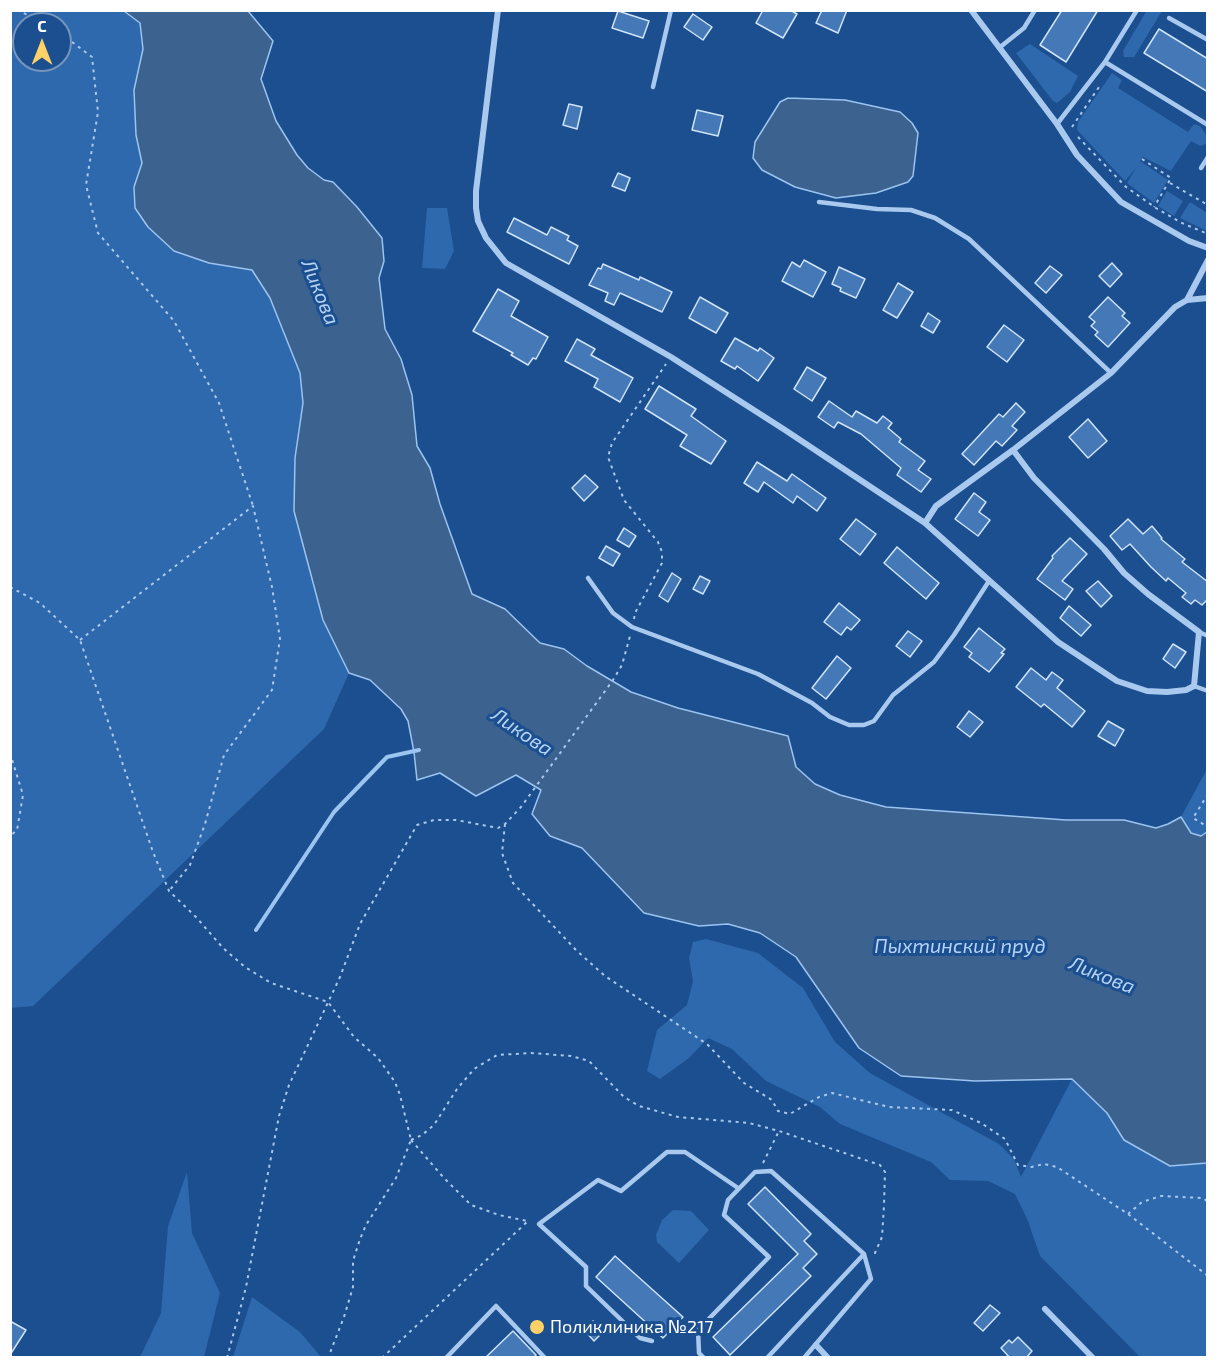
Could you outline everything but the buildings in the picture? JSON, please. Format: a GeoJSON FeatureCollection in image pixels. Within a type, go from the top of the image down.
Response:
{"type":"FeatureCollection","features":[{"type":"Feature","properties":{"kind":"street"},"geometry":{"type":"LineString","coordinates":[[498,10],[476,191],[478,221],[486,238],[506,263],[671,357],[925,523],[1058,642],[1117,681],[1147,691],[1186,690],[1194,686],[1199,632],[1124,573],[1104,549],[1034,478],[1013,450]]}},
{"type":"Feature","properties":{"kind":"street"},"geometry":{"type":"LineString","coordinates":[[971,10],[1057,124],[1077,155],[1121,202],[1189,241],[1208,248]]}},
{"type":"Feature","properties":{"kind":"street"},"geometry":{"type":"LineString","coordinates":[[1187,300],[1208,260]]}},
{"type":"Feature","properties":{"kind":"street"},"geometry":{"type":"LineString","coordinates":[[925,523],[936,506],[1112,373],[1175,307],[1187,300],[1208,298]]}},
{"type":"Feature","properties":{"kind":"street"},"geometry":{"type":"LineString","coordinates":[[1045,1309],[1093,1358]]}},
{"type":"Feature","properties":{"kind":"street"},"geometry":{"type":"LineString","coordinates":[[816,1345],[828,1358]]}},
{"type":"Feature","properties":{"kind":"lane"},"geometry":{"type":"LineString","coordinates":[[653,87],[671,10]]}},
{"type":"Feature","properties":{"kind":"lane"},"geometry":{"type":"LineString","coordinates":[[1028,10],[1032,16]]}},
{"type":"Feature","properties":{"kind":"lane"},"geometry":{"type":"LineString","coordinates":[[999,48],[1024,28],[1035,10]]}},
{"type":"Feature","properties":{"kind":"lane"},"geometry":{"type":"LineString","coordinates":[[1057,124],[1105,62],[1137,10]]}},
{"type":"Feature","properties":{"kind":"lane"},"geometry":{"type":"LineString","coordinates":[[1169,18],[1208,40]]}},
{"type":"Feature","properties":{"kind":"lane"},"geometry":{"type":"LineString","coordinates":[[1105,62],[1208,125]]}},
{"type":"Feature","properties":{"kind":"lane"},"geometry":{"type":"LineString","coordinates":[[1201,168],[1208,157]]}},
{"type":"Feature","properties":{"kind":"lane"},"geometry":{"type":"LineString","coordinates":[[819,202],[877,209],[911,210],[935,218],[969,239],[1112,373]]}},
{"type":"Feature","properties":{"kind":"lane"},"geometry":{"type":"LineString","coordinates":[[588,578],[613,613],[632,627],[758,674],[812,703],[830,717],[849,725],[864,725],[874,721],[893,695],[934,662],[989,580]]}},
{"type":"Feature","properties":{"kind":"lane"},"geometry":{"type":"LineString","coordinates":[[1199,632],[1208,636]]}},
{"type":"Feature","properties":{"kind":"lane"},"geometry":{"type":"LineString","coordinates":[[1194,686],[1208,691]]}},
{"type":"Feature","properties":{"kind":"lane"},"geometry":{"type":"LineString","coordinates":[[652,1341],[640,1338],[586,1286],[586,1267],[539,1224],[598,1180],[621,1191],[667,1152],[685,1152],[738,1188]]}},
{"type":"Feature","properties":{"kind":"lane"},"geometry":{"type":"LineString","coordinates":[[704,1358],[699,1353],[698,1330],[769,1257],[724,1215],[728,1200],[755,1172],[759,1171],[771,1171],[864,1254],[871,1279],[804,1358]]}},
{"type":"Feature","properties":{"kind":"lane"},"geometry":{"type":"LineString","coordinates":[[767,1358],[864,1254]]}},
{"type":"Feature","properties":{"kind":"lane"},"geometry":{"type":"LineString","coordinates":[[447,1358],[496,1306],[545,1358]]}},
{"type":"Feature","properties":{"kind":"path"},"geometry":{"type":"LineString","coordinates":[[72,42],[92,57],[98,112],[86,185],[98,233],[174,321],[219,403],[253,506],[272,587],[280,639],[272,690],[225,755],[205,824],[190,865],[169,891]]}},
{"type":"Feature","properties":{"kind":"path"},"geometry":{"type":"LineString","coordinates":[[1072,127],[1101,84]]}},
{"type":"Feature","properties":{"kind":"path"},"geometry":{"type":"LineString","coordinates":[[1065,114],[1090,150],[1126,187],[1182,224],[1208,234]]}},
{"type":"Feature","properties":{"kind":"path"},"geometry":{"type":"LineString","coordinates":[[1142,159],[1171,178],[1154,207]]}},
{"type":"Feature","properties":{"kind":"path"},"geometry":{"type":"LineString","coordinates":[[1170,183],[1208,205]]}},
{"type":"Feature","properties":{"kind":"path"},"geometry":{"type":"LineString","coordinates":[[227,1358],[246,1287],[279,1116],[290,1085],[340,977],[360,924],[417,825],[434,820],[456,820],[498,828],[506,824],[521,807],[622,665],[635,613],[662,563],[662,552],[658,542],[624,500],[608,457],[612,444],[671,357]]}},
{"type":"Feature","properties":{"kind":"path"},"geometry":{"type":"LineString","coordinates":[[80,640],[253,506]]}},
{"type":"Feature","properties":{"kind":"path"},"geometry":{"type":"LineString","coordinates":[[10,587],[40,603],[80,640],[153,852],[169,891],[245,968],[271,983],[328,1002],[354,1037],[378,1058],[395,1082],[404,1104],[411,1140],[444,1178],[471,1204],[499,1215],[539,1224]]}},
{"type":"Feature","properties":{"kind":"path"},"geometry":{"type":"LineString","coordinates":[[10,753],[23,795],[17,830],[10,836]]}},
{"type":"Feature","properties":{"kind":"path"},"geometry":{"type":"LineString","coordinates":[[1208,794],[1193,818],[1208,827]]}},
{"type":"Feature","properties":{"kind":"path"},"geometry":{"type":"LineString","coordinates":[[506,824],[502,853],[513,883],[576,950],[605,976],[707,1044],[744,1083],[772,1100],[778,1111],[790,1114],[819,1097],[831,1093],[889,1107],[952,1110],[981,1123],[1005,1139],[1018,1165],[1031,1167],[1044,1164],[1057,1167],[1128,1214],[1208,1276]]}},
{"type":"Feature","properties":{"kind":"path"},"geometry":{"type":"LineString","coordinates":[[328,1358],[353,1287],[353,1261],[360,1239],[366,1225],[396,1178],[411,1140],[422,1135],[434,1125],[457,1089],[474,1070],[496,1055],[531,1053],[570,1056],[589,1061],[624,1097],[639,1106],[678,1117],[749,1123],[879,1165],[885,1172],[882,1237],[875,1253],[864,1254]]}},
{"type":"Feature","properties":{"kind":"path"},"geometry":{"type":"LineString","coordinates":[[759,1171],[779,1131]]}},
{"type":"Feature","properties":{"kind":"path"},"geometry":{"type":"LineString","coordinates":[[1128,1214],[1142,1202],[1161,1196],[1203,1198],[1208,1202]]}},
{"type":"Feature","properties":{"kind":"path"},"geometry":{"type":"LineString","coordinates":[[382,1358],[528,1221]]}},
{"type":"Feature","properties":{"kind":"shaded area"},"geometry":{"type":"Polygon","coordinates":[[[1147,10],[1162,11],[1134,57],[1124,57],[1123,51],[1147,10]]]}},
{"type":"Feature","properties":{"kind":"shaded area"},"geometry":{"type":"Polygon","coordinates":[[[11,11],[124,11],[140,23],[143,49],[134,90],[136,135],[142,163],[134,187],[174,251],[209,263],[252,270],[270,298],[300,373],[303,403],[295,458],[294,511],[323,620],[349,673],[324,729],[33,1006],[11,1008],[11,11]]]}},
{"type":"Feature","properties":{"kind":"shaded area"},"geometry":{"type":"Polygon","coordinates":[[[1030,44],[1078,76],[1070,92],[1057,103],[1053,101],[1016,53],[1030,44]]]}},
{"type":"Feature","properties":{"kind":"shaded area"},"geometry":{"type":"Polygon","coordinates":[[[1112,73],[1122,80],[1118,88],[1188,132],[1194,124],[1200,126],[1207,136],[1207,142],[1204,145],[1200,146],[1191,141],[1171,171],[1143,157],[1140,161],[1168,180],[1154,203],[1127,183],[1136,168],[1125,181],[1077,130],[1078,122],[1112,73]]]}},
{"type":"Feature","properties":{"kind":"shaded area"},"geometry":{"type":"Polygon","coordinates":[[[1167,191],[1183,201],[1174,216],[1158,206],[1167,191]]]}},
{"type":"Feature","properties":{"kind":"shaded area"},"geometry":{"type":"Polygon","coordinates":[[[1190,202],[1207,213],[1207,231],[1180,218],[1190,202]]]}},
{"type":"Feature","properties":{"kind":"shaded area"},"geometry":{"type":"Polygon","coordinates":[[[427,208],[447,208],[454,251],[445,269],[422,268],[427,208]]]}},
{"type":"Feature","properties":{"kind":"shaded area"},"geometry":{"type":"Polygon","coordinates":[[[1207,769],[1207,832],[1201,836],[1195,836],[1181,817],[1207,769]]]}},
{"type":"Feature","properties":{"kind":"shaded area"},"geometry":{"type":"Polygon","coordinates":[[[706,939],[758,953],[803,988],[835,1042],[870,1073],[999,1144],[1014,1159],[1021,1177],[1072,1079],[1107,1113],[1124,1140],[1170,1166],[1207,1163],[1207,1357],[1140,1357],[1040,1256],[1028,1221],[1015,1194],[988,1181],[950,1180],[931,1162],[840,1124],[820,1107],[766,1081],[732,1049],[708,1038],[689,1058],[660,1079],[647,1071],[657,1030],[687,1005],[693,981],[689,958],[693,942],[706,939]]]}},
{"type":"Feature","properties":{"kind":"shaded area"},"geometry":{"type":"Polygon","coordinates":[[[187,1172],[192,1233],[220,1293],[204,1357],[140,1357],[161,1313],[168,1226],[187,1172]]]}},
{"type":"Feature","properties":{"kind":"shaded area"},"geometry":{"type":"Polygon","coordinates":[[[673,1210],[691,1211],[709,1230],[679,1263],[657,1242],[656,1235],[662,1220],[673,1210]]]}},
{"type":"Feature","properties":{"kind":"shaded area"},"geometry":{"type":"Polygon","coordinates":[[[252,1297],[300,1332],[321,1357],[233,1357],[252,1297]]]}},
{"type":"Feature","properties":{"kind":"water","name":"Пыхтинский пруд"},"geometry":{"type":"Polygon","coordinates":[[[124,11],[248,11],[273,41],[261,79],[276,121],[308,168],[324,180],[333,182],[382,238],[384,261],[379,278],[385,329],[401,359],[412,395],[417,446],[430,468],[440,504],[472,594],[505,609],[540,643],[564,649],[587,666],[631,692],[678,708],[788,736],[796,767],[815,784],[840,795],[886,807],[1066,820],[1124,820],[1156,828],[1181,817],[1191,833],[1201,836],[1207,832],[1207,1163],[1170,1166],[1124,1140],[1107,1113],[1072,1079],[975,1081],[901,1076],[859,1048],[796,957],[760,933],[728,924],[699,926],[644,913],[582,848],[550,836],[532,814],[541,790],[516,775],[476,796],[440,773],[417,780],[408,721],[401,709],[370,680],[349,673],[323,620],[294,511],[295,458],[303,403],[300,373],[270,298],[252,270],[209,263],[174,251],[148,227],[135,208],[134,187],[142,163],[136,135],[134,90],[143,49],[140,23],[124,11]]]}},
{"type":"Feature","properties":{"kind":"water"},"geometry":{"type":"Polygon","coordinates":[[[788,98],[845,100],[900,112],[912,123],[918,133],[913,176],[908,182],[876,193],[836,198],[795,187],[762,170],[753,158],[755,142],[780,102],[788,98]]]}},
{"type":"Feature","properties":{"kind":"waterway"},"geometry":{"type":"LineString","coordinates":[[256,930],[334,812],[387,757],[419,750]]}},
{"type":"Feature","properties":{"kind":"place","name":"Поликлиника №217"},"geometry":{"type":"Point","coordinates":[537,1327]}},
{"type":"Feature","properties":{"kind":"water label","name":"Ликова"},"geometry":{"type":"Point","coordinates":[320,292]}},
{"type":"Feature","properties":{"kind":"water label","name":"Ликова"},"geometry":{"type":"Point","coordinates":[522,732]}},
{"type":"Feature","properties":{"kind":"water label","name":"Ликова"},"geometry":{"type":"Point","coordinates":[1102,975]}}]}
